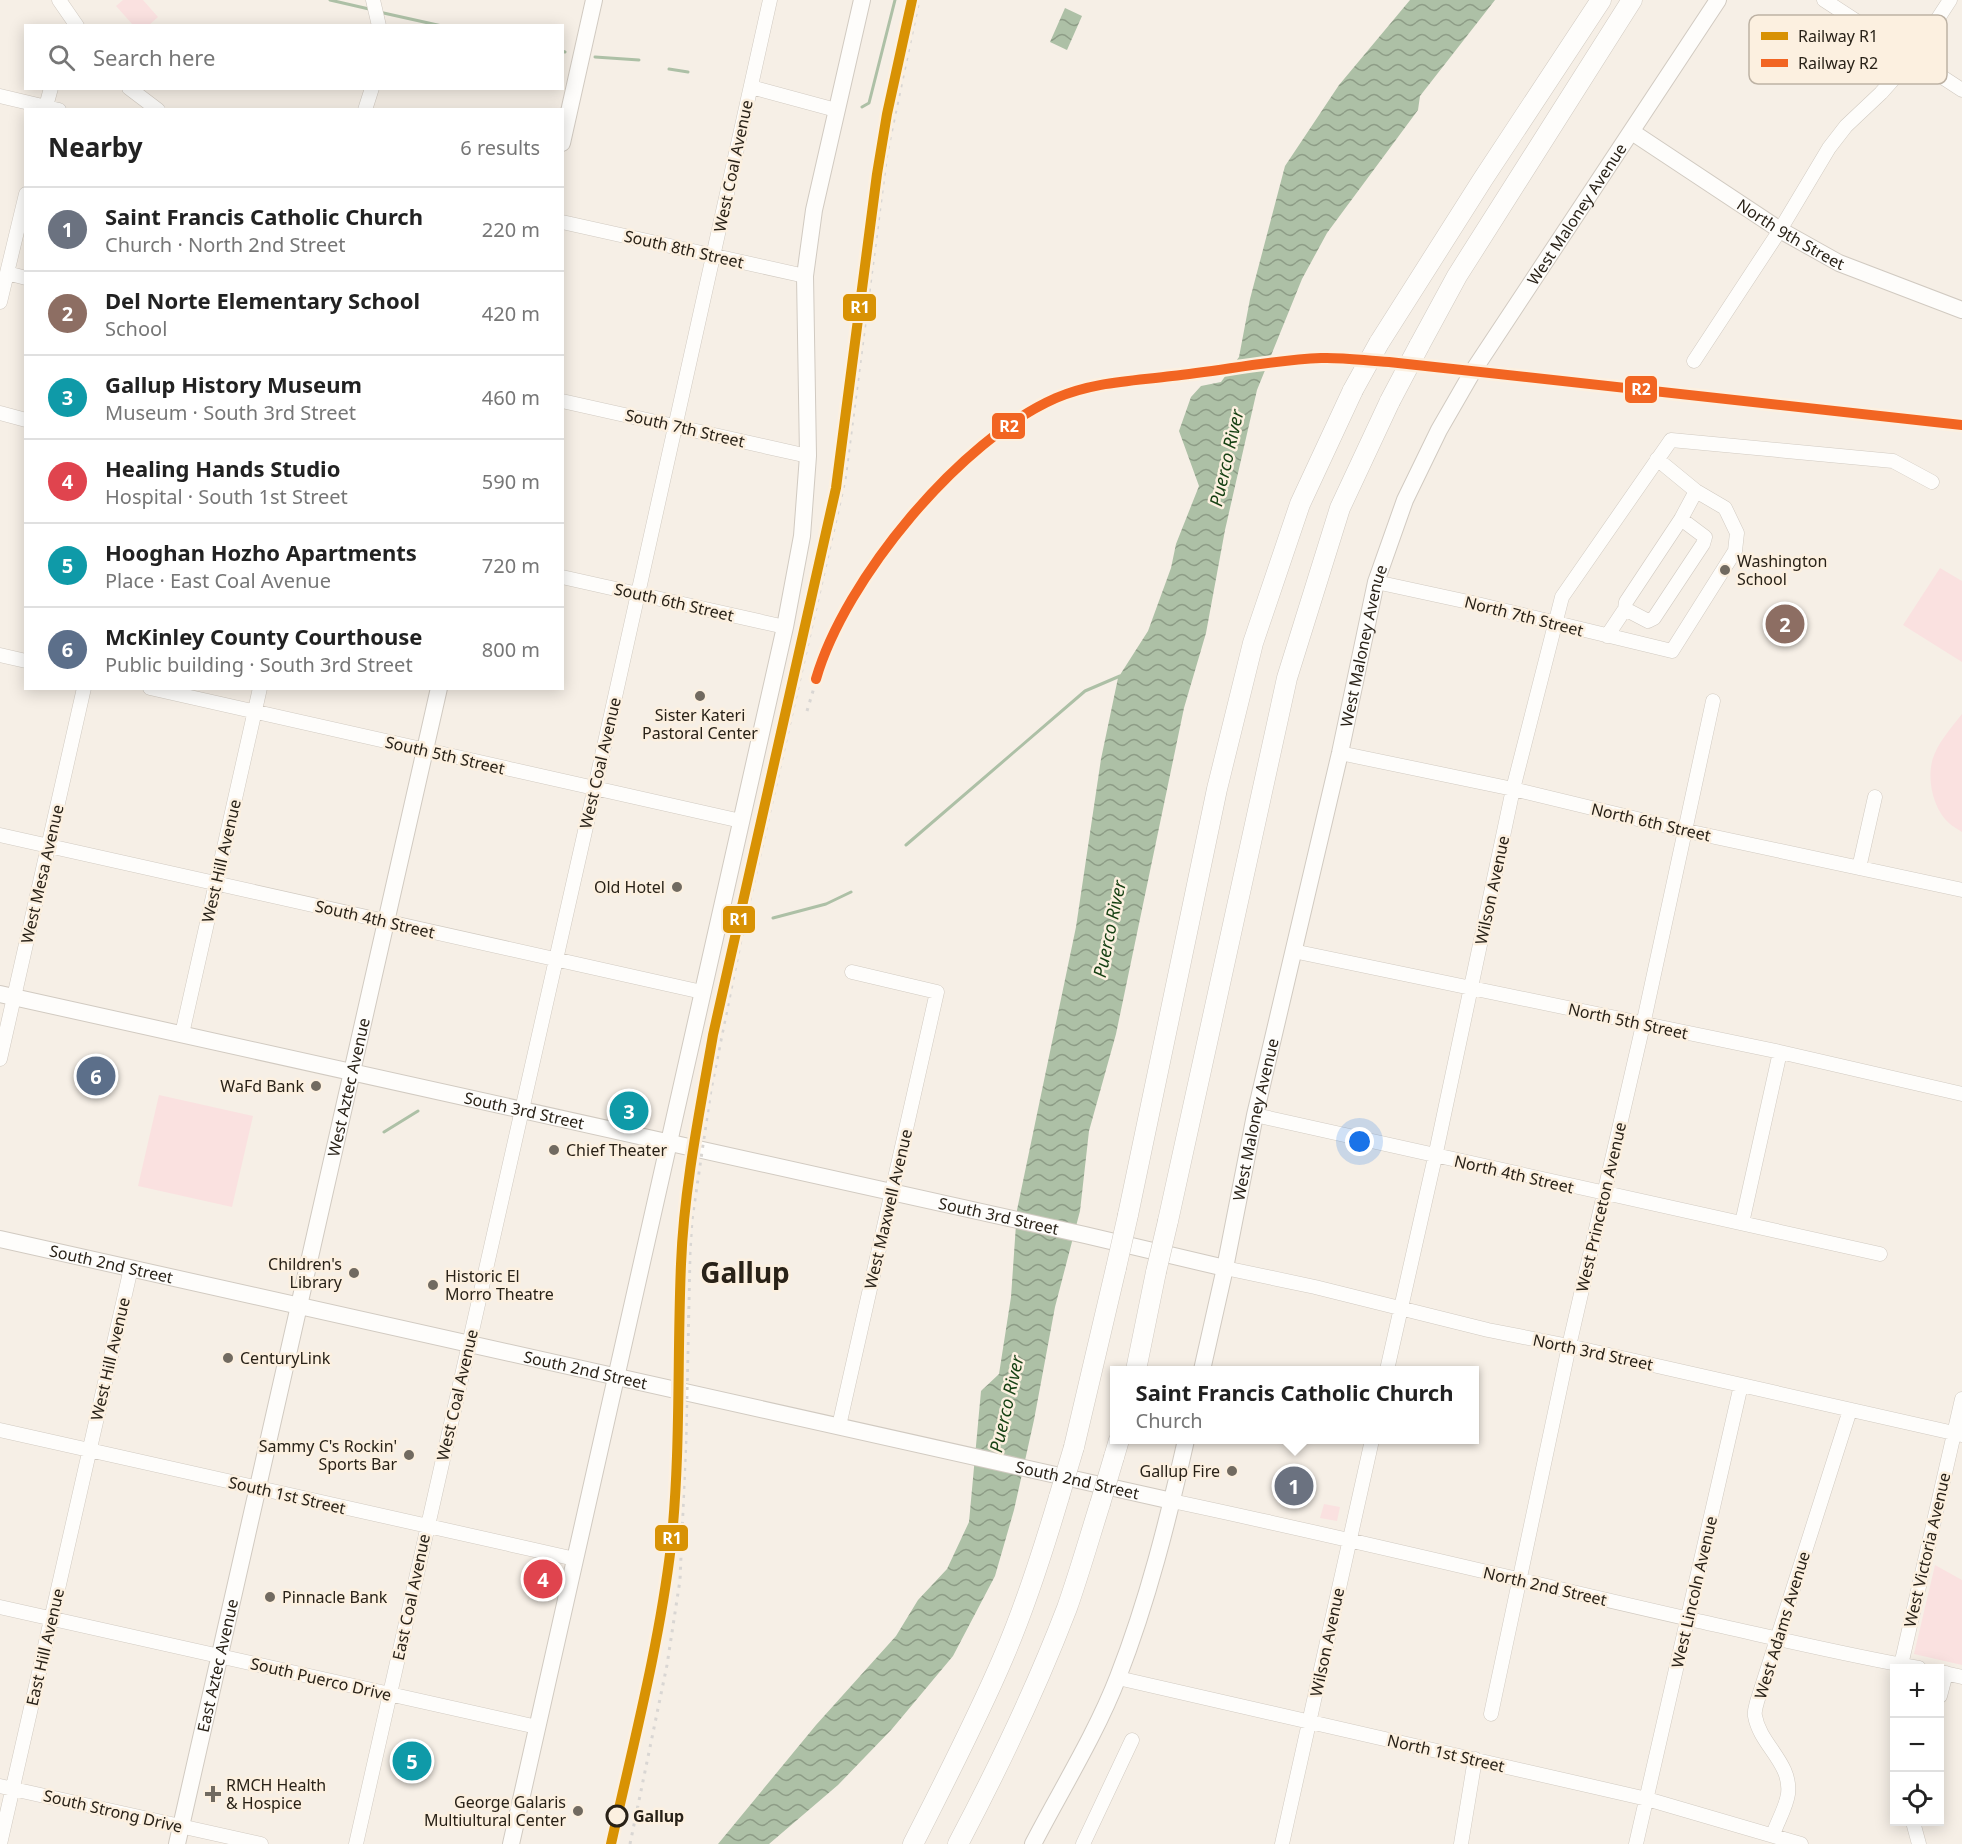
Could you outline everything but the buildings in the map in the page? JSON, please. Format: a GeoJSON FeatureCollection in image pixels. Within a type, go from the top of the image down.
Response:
{"type":"FeatureCollection","features":[{"type":"Feature","properties":{"kind":"highway"},"geometry":{"type":"LineString","coordinates":[[1513,134],[1588,0]]}},
{"type":"Feature","properties":{"kind":"highway"},"geometry":{"type":"LineString","coordinates":[[913,1844],[958,1756],[1004,1656],[1036,1571],[1074,1447],[1128,1215],[1217,789],[1250,654],[1275,572],[1300,504],[1353,390],[1379,343],[1601,0]]}},
{"type":"Feature","properties":{"kind":"highway"},"geometry":{"type":"LineString","coordinates":[[1137,1366],[1287,678],[1340,508],[1390,401],[1457,276],[1631,2]]}},
{"type":"Feature","properties":{"kind":"highway"},"geometry":{"type":"LineString","coordinates":[[958,1844],[1004,1752],[1067,1607],[1117,1448]]}},
{"type":"Feature","properties":{"kind":"main road"},"geometry":{"type":"LineString","coordinates":[[564,134],[594,0]]}},
{"type":"Feature","properties":{"kind":"main road"},"geometry":{"type":"LineString","coordinates":[[511,1844],[785,627],[802,536],[808,456],[805,276],[814,210],[862,0]]}},
{"type":"Feature","properties":{"kind":"main road","name":"West Maloney Avenue"},"geometry":{"type":"LineString","coordinates":[[1203,1366],[1255,1115],[1340,753],[1376,582],[1405,500],[1439,430],[1473,371],[1718,0]]}},
{"type":"Feature","properties":{"kind":"main road","name":"North 9th Street"},"geometry":{"type":"LineString","coordinates":[[1632,132],[1780,230],[1839,263],[1962,310]]}},
{"type":"Feature","properties":{"kind":"main road","name":"West Aztec Avenue"},"geometry":{"type":"LineString","coordinates":[[258,1488],[439,690]]}},
{"type":"Feature","properties":{"kind":"main road","name":"South 3rd Street"},"geometry":{"type":"LineString","coordinates":[[7,995],[1225,1268]]}},
{"type":"Feature","properties":{"kind":"main road","name":"South 2nd Street"},"geometry":{"type":"LineString","coordinates":[[0,1239],[1172,1501]]}},
{"type":"Feature","properties":{"kind":"main road"},"geometry":{"type":"LineString","coordinates":[[1033,1844],[1118,1678],[1154,1568],[1185,1444]]}},
{"type":"Feature","properties":{"kind":"main road","name":"East Aztec Avenue"},"geometry":{"type":"LineString","coordinates":[[177,1844],[258,1488]]}},
{"type":"Feature","properties":{"kind":"street"},"geometry":{"type":"LineString","coordinates":[[59,0],[72,23]]}},
{"type":"Feature","properties":{"kind":"street"},"geometry":{"type":"LineString","coordinates":[[373,0],[379,24]]}},
{"type":"Feature","properties":{"kind":"street","name":"West Coal Avenue"},"geometry":{"type":"LineString","coordinates":[[427,1526],[595,787],[770,0]]}},
{"type":"Feature","properties":{"kind":"street"},"geometry":{"type":"LineString","coordinates":[[1824,0],[1847,15]]}},
{"type":"Feature","properties":{"kind":"street"},"geometry":{"type":"LineString","coordinates":[[1940,15],[1950,0]]}},
{"type":"Feature","properties":{"kind":"street"},"geometry":{"type":"LineString","coordinates":[[1947,80],[1962,90]]}},
{"type":"Feature","properties":{"kind":"street"},"geometry":{"type":"LineString","coordinates":[[1694,361],[1780,230],[1829,148],[1846,126],[1889,84]]}},
{"type":"Feature","properties":{"kind":"street"},"geometry":{"type":"LineString","coordinates":[[750,87],[836,110]]}},
{"type":"Feature","properties":{"kind":"street"},"geometry":{"type":"LineString","coordinates":[[50,108],[51,90]]}},
{"type":"Feature","properties":{"kind":"street"},"geometry":{"type":"LineString","coordinates":[[132,90],[155,108]]}},
{"type":"Feature","properties":{"kind":"street"},"geometry":{"type":"LineString","coordinates":[[365,108],[371,90]]}},
{"type":"Feature","properties":{"kind":"street"},"geometry":{"type":"LineString","coordinates":[[0,96],[46,108]]}},
{"type":"Feature","properties":{"kind":"street"},"geometry":{"type":"LineString","coordinates":[[0,302],[24,202]]}},
{"type":"Feature","properties":{"kind":"street","name":"South 8th Street"},"geometry":{"type":"LineString","coordinates":[[564,222],[805,276]]}},
{"type":"Feature","properties":{"kind":"street"},"geometry":{"type":"LineString","coordinates":[[4,280],[24,278]]}},
{"type":"Feature","properties":{"kind":"street","name":"South 7th Street"},"geometry":{"type":"LineString","coordinates":[[564,401],[808,456]]}},
{"type":"Feature","properties":{"kind":"street"},"geometry":{"type":"LineString","coordinates":[[0,413],[24,419]]}},
{"type":"Feature","properties":{"kind":"street","name":"Wilson Avenue"},"geometry":{"type":"LineString","coordinates":[[1388,1366],[1472,988],[1513,789],[1562,597],[1671,440],[1893,461],[1932,482]]}},
{"type":"Feature","properties":{"kind":"street"},"geometry":{"type":"LineString","coordinates":[[1607,636],[1625,609],[1626,602],[1682,519],[1696,491],[1658,459]]}},
{"type":"Feature","properties":{"kind":"street","name":"North 7th Street"},"geometry":{"type":"LineString","coordinates":[[1376,582],[1672,651],[1722,575],[1737,543],[1737,533],[1725,508],[1696,491]]}},
{"type":"Feature","properties":{"kind":"street"},"geometry":{"type":"LineString","coordinates":[[1625,609],[1648,621],[1654,618],[1703,544],[1705,537],[1682,519]]}},
{"type":"Feature","properties":{"kind":"street","name":"South 6th Street"},"geometry":{"type":"LineString","coordinates":[[564,577],[785,627]]}},
{"type":"Feature","properties":{"kind":"street"},"geometry":{"type":"LineString","coordinates":[[0,655],[24,661]]}},
{"type":"Feature","properties":{"kind":"street","name":"West Mesa Avenue"},"geometry":{"type":"LineString","coordinates":[[0,1059],[7,995],[48,846],[84,690]]}},
{"type":"Feature","properties":{"kind":"street","name":"South 5th Street"},"geometry":{"type":"LineString","coordinates":[[159,690],[741,821]]}},
{"type":"Feature","properties":{"kind":"street","name":"West Hill Avenue"},"geometry":{"type":"LineString","coordinates":[[182,1034],[260,690]]}},
{"type":"Feature","properties":{"kind":"street","name":"West Princeton Avenue"},"geometry":{"type":"LineString","coordinates":[[1491,1714],[1569,1346],[1687,831],[1713,701]]}},
{"type":"Feature","properties":{"kind":"street","name":"North 6th Street"},"geometry":{"type":"LineString","coordinates":[[1340,753],[1513,789],[1687,831],[1962,891]]}},
{"type":"Feature","properties":{"kind":"street"},"geometry":{"type":"LineString","coordinates":[[1859,867],[1875,797]]}},
{"type":"Feature","properties":{"kind":"street"},"geometry":{"type":"LineString","coordinates":[[0,835],[48,846]]}},
{"type":"Feature","properties":{"kind":"street","name":"South 4th Street"},"geometry":{"type":"LineString","coordinates":[[48,846],[702,992]]}},
{"type":"Feature","properties":{"kind":"street","name":"North 5th Street"},"geometry":{"type":"LineString","coordinates":[[1293,951],[1780,1052],[1962,1094]]}},
{"type":"Feature","properties":{"kind":"street","name":"West Maxwell Avenue"},"geometry":{"type":"LineString","coordinates":[[839,1426],[938,992],[852,972]]}},
{"type":"Feature","properties":{"kind":"street"},"geometry":{"type":"LineString","coordinates":[[1742,1223],[1780,1052]]}},
{"type":"Feature","properties":{"kind":"street","name":"North 4th Street"},"geometry":{"type":"LineString","coordinates":[[1255,1115],[1880,1254]]}},
{"type":"Feature","properties":{"kind":"street","name":"West Hill Avenue"},"geometry":{"type":"LineString","coordinates":[[89,1450],[131,1268]]}},
{"type":"Feature","properties":{"kind":"street","name":"North 3rd Street"},"geometry":{"type":"LineString","coordinates":[[1225,1268],[1315,1287],[1400,1310],[1488,1330],[1569,1346],[1958,1434]]}},
{"type":"Feature","properties":{"kind":"street","name":"West Lincoln Avenue"},"geometry":{"type":"LineString","coordinates":[[1636,1844],[1742,1385]]}},
{"type":"Feature","properties":{"kind":"street","name":"West Victoria Avenue"},"geometry":{"type":"LineString","coordinates":[[1901,1664],[1958,1434],[1962,1399]]}},
{"type":"Feature","properties":{"kind":"street","name":"West Adams Avenue"},"geometry":{"type":"LineString","coordinates":[[1773,1835],[1788,1796],[1787,1782],[1783,1767],[1758,1725],[1755,1715],[1757,1702],[1850,1410]]}},
{"type":"Feature","properties":{"kind":"street","name":"South 1st Street"},"geometry":{"type":"LineString","coordinates":[[0,1430],[574,1559]]}},
{"type":"Feature","properties":{"kind":"street","name":"Wilson Avenue"},"geometry":{"type":"LineString","coordinates":[[1282,1844],[1371,1444]]}},
{"type":"Feature","properties":{"kind":"street","name":"East Hill Avenue"},"geometry":{"type":"LineString","coordinates":[[0,1844],[6,1787],[51,1619],[89,1450]]}},
{"type":"Feature","properties":{"kind":"street","name":"North 2nd Street"},"geometry":{"type":"LineString","coordinates":[[1172,1501],[1350,1539],[1520,1581],[1896,1664]]}},
{"type":"Feature","properties":{"kind":"street","name":"East Coal Avenue"},"geometry":{"type":"LineString","coordinates":[[356,1844],[427,1526]]}},
{"type":"Feature","properties":{"kind":"street","name":"South Puerco Drive"},"geometry":{"type":"LineString","coordinates":[[0,1607],[537,1727]]}},
{"type":"Feature","properties":{"kind":"street"},"geometry":{"type":"LineString","coordinates":[[1944,1673],[1962,1677]]}},
{"type":"Feature","properties":{"kind":"street","name":"North 1st Street"},"geometry":{"type":"LineString","coordinates":[[1118,1678],[1647,1799],[1801,1844]]}},
{"type":"Feature","properties":{"kind":"street"},"geometry":{"type":"LineString","coordinates":[[1083,1844],[1132,1740]]}},
{"type":"Feature","properties":{"kind":"street"},"geometry":{"type":"LineString","coordinates":[[1461,1844],[1475,1759]]}},
{"type":"Feature","properties":{"kind":"street","name":"South Strong Drive"},"geometry":{"type":"LineString","coordinates":[[6,1787],[261,1844]]}},
{"type":"Feature","properties":{"kind":"street"},"geometry":{"type":"LineString","coordinates":[[1914,1826],[1919,1844]]}},
{"type":"Feature","properties":{"kind":"shaded area"},"geometry":{"type":"Polygon","coordinates":[[[123,0],[143,0],[158,17],[150,24],[132,24],[116,6],[123,0]]]}},
{"type":"Feature","properties":{"kind":"shaded area"},"geometry":{"type":"Polygon","coordinates":[[[1940,568],[1962,581],[1962,662],[1903,625],[1940,568]]]}},
{"type":"Feature","properties":{"kind":"shaded area"},"geometry":{"type":"Polygon","coordinates":[[[1962,714],[1962,832],[1950,824],[1939,810],[1932,791],[1931,771],[1937,748],[1962,714]]]}},
{"type":"Feature","properties":{"kind":"shaded area"},"geometry":{"type":"Polygon","coordinates":[[[159,1095],[253,1116],[232,1207],[138,1186],[159,1095]]]}},
{"type":"Feature","properties":{"kind":"shaded area"},"geometry":{"type":"Polygon","coordinates":[[[1324,1504],[1340,1507],[1337,1521],[1320,1518],[1324,1504]]]}},
{"type":"Feature","properties":{"kind":"shaded area"},"geometry":{"type":"Polygon","coordinates":[[[1935,1565],[1962,1580],[1962,1665],[1914,1654],[1935,1565]]]}},
{"type":"Feature","properties":{"kind":"water","name":"Puerco River"},"geometry":{"type":"Polygon","coordinates":[[[1410,0],[1495,0],[1420,96],[1418,110],[1327,233],[1302,279],[1257,390],[1225,530],[1206,633],[1184,708],[1116,1034],[1089,1131],[1080,1211],[1055,1307],[1034,1420],[1014,1510],[995,1576],[953,1656],[892,1729],[838,1785],[769,1844],[718,1844],[816,1725],[896,1636],[918,1600],[947,1569],[969,1522],[981,1391],[999,1374],[1011,1297],[1017,1210],[1076,927],[1101,759],[1118,678],[1148,631],[1171,568],[1176,544],[1199,486],[1179,431],[1191,397],[1201,386],[1221,382],[1239,357],[1250,299],[1285,166],[1339,85],[1410,0]]]}},
{"type":"Feature","properties":{"kind":"water"},"geometry":{"type":"Polygon","coordinates":[[[1065,8],[1082,16],[1067,50],[1050,42],[1065,8]]]}},
{"type":"Feature","properties":{"kind":"waterway"},"geometry":{"type":"LineString","coordinates":[[330,0],[369,9]]}},
{"type":"Feature","properties":{"kind":"waterway"},"geometry":{"type":"LineString","coordinates":[[862,107],[869,103],[895,0]]}},
{"type":"Feature","properties":{"kind":"waterway"},"geometry":{"type":"LineString","coordinates":[[379,12],[433,24]]}},
{"type":"Feature","properties":{"kind":"waterway"},"geometry":{"type":"LineString","coordinates":[[595,57],[639,60]]}},
{"type":"Feature","properties":{"kind":"waterway"},"geometry":{"type":"LineString","coordinates":[[669,69],[688,72]]}},
{"type":"Feature","properties":{"kind":"waterway"},"geometry":{"type":"LineString","coordinates":[[906,845],[1085,691],[1120,676]]}},
{"type":"Feature","properties":{"kind":"waterway"},"geometry":{"type":"LineString","coordinates":[[773,918],[826,904],[851,892]]}},
{"type":"Feature","properties":{"kind":"waterway"},"geometry":{"type":"LineString","coordinates":[[384,1132],[418,1111]]}},
{"type":"Feature","properties":{"kind":"railway"},"geometry":{"type":"LineString","coordinates":[[630,1844],[667,1665],[680,1580],[692,1220],[711,1090],[743,930],[845,480],[887,153],[919,0]]}},
{"type":"Feature","properties":{"kind":"railway"},"geometry":{"type":"LineString","coordinates":[[807,711],[837,625],[879,560],[922,504],[972,452],[1000,430],[1028,411],[1057,397],[1086,388],[1284,361],[1338,358],[1962,425]]}},
{"type":"Feature","properties":{"kind":"rail line","name":"R1"},"geometry":{"type":"LineString","coordinates":[[611,1844],[653,1658],[671,1546],[678,1440],[681,1264],[685,1206],[693,1149],[713,1035],[836,488],[877,174],[887,114],[912,0]]}},
{"type":"Feature","properties":{"kind":"rail line","name":"R2"},"geometry":{"type":"LineString","coordinates":[[816,679],[831,640],[852,599],[879,557],[946,479],[982,446],[1019,418],[1056,398],[1098,385],[1284,361],[1338,358],[1962,425]]}},
{"type":"Feature","properties":{"kind":"place","name":"Washington School"},"geometry":{"type":"Point","coordinates":[1725,570]}},
{"type":"Feature","properties":{"kind":"place","name":"Del Norte Elementary School"},"geometry":{"type":"Point","coordinates":[1785,624]}},
{"type":"Feature","properties":{"kind":"place","name":"Sister Kateri Pastoral Center"},"geometry":{"type":"Point","coordinates":[700,696]}},
{"type":"Feature","properties":{"kind":"place","name":"Old Hotel"},"geometry":{"type":"Point","coordinates":[677,887]}},
{"type":"Feature","properties":{"kind":"place","name":"McKinley County Courthouse"},"geometry":{"type":"Point","coordinates":[96,1076]}},
{"type":"Feature","properties":{"kind":"place","name":"WaFd Bank"},"geometry":{"type":"Point","coordinates":[316,1086]}},
{"type":"Feature","properties":{"kind":"place","name":"Gallup History Museum"},"geometry":{"type":"Point","coordinates":[629,1111]}},
{"type":"Feature","properties":{"kind":"place","name":"Chief Theater"},"geometry":{"type":"Point","coordinates":[554,1150]}},
{"type":"Feature","properties":{"kind":"place","name":"Children's Library"},"geometry":{"type":"Point","coordinates":[354,1273]}},
{"type":"Feature","properties":{"kind":"place","name":"Historic El Morro Theatre"},"geometry":{"type":"Point","coordinates":[433,1285]}},
{"type":"Feature","properties":{"kind":"place","name":"CenturyLink"},"geometry":{"type":"Point","coordinates":[228,1358]}},
{"type":"Feature","properties":{"kind":"place","name":"Sammy C's Rockin' Sports Bar"},"geometry":{"type":"Point","coordinates":[409,1455]}},
{"type":"Feature","properties":{"kind":"place","name":"Gallup Fire"},"geometry":{"type":"Point","coordinates":[1232,1471]}},
{"type":"Feature","properties":{"kind":"place","name":"Saint Francis Catholic Church"},"geometry":{"type":"Point","coordinates":[1294,1486]}},
{"type":"Feature","properties":{"kind":"place","name":"Healing Hands Studio"},"geometry":{"type":"Point","coordinates":[543,1579]}},
{"type":"Feature","properties":{"kind":"place","name":"Pinnacle Bank"},"geometry":{"type":"Point","coordinates":[270,1597]}},
{"type":"Feature","properties":{"kind":"place","name":"Hooghan Hozho Apartments"},"geometry":{"type":"Point","coordinates":[412,1761]}},
{"type":"Feature","properties":{"kind":"place","name":"RMCH Health & Hospice"},"geometry":{"type":"Point","coordinates":[213,1794]}},
{"type":"Feature","properties":{"kind":"place","name":"George Galaris Multiultural Center"},"geometry":{"type":"Point","coordinates":[578,1811]}},
{"type":"Feature","properties":{"kind":"place","name":"Gallup"},"geometry":{"type":"Point","coordinates":[617,1816]}},
{"type":"Feature","properties":{"kind":"district","name":"Gallup"},"geometry":{"type":"Point","coordinates":[745,1273]}}]}
